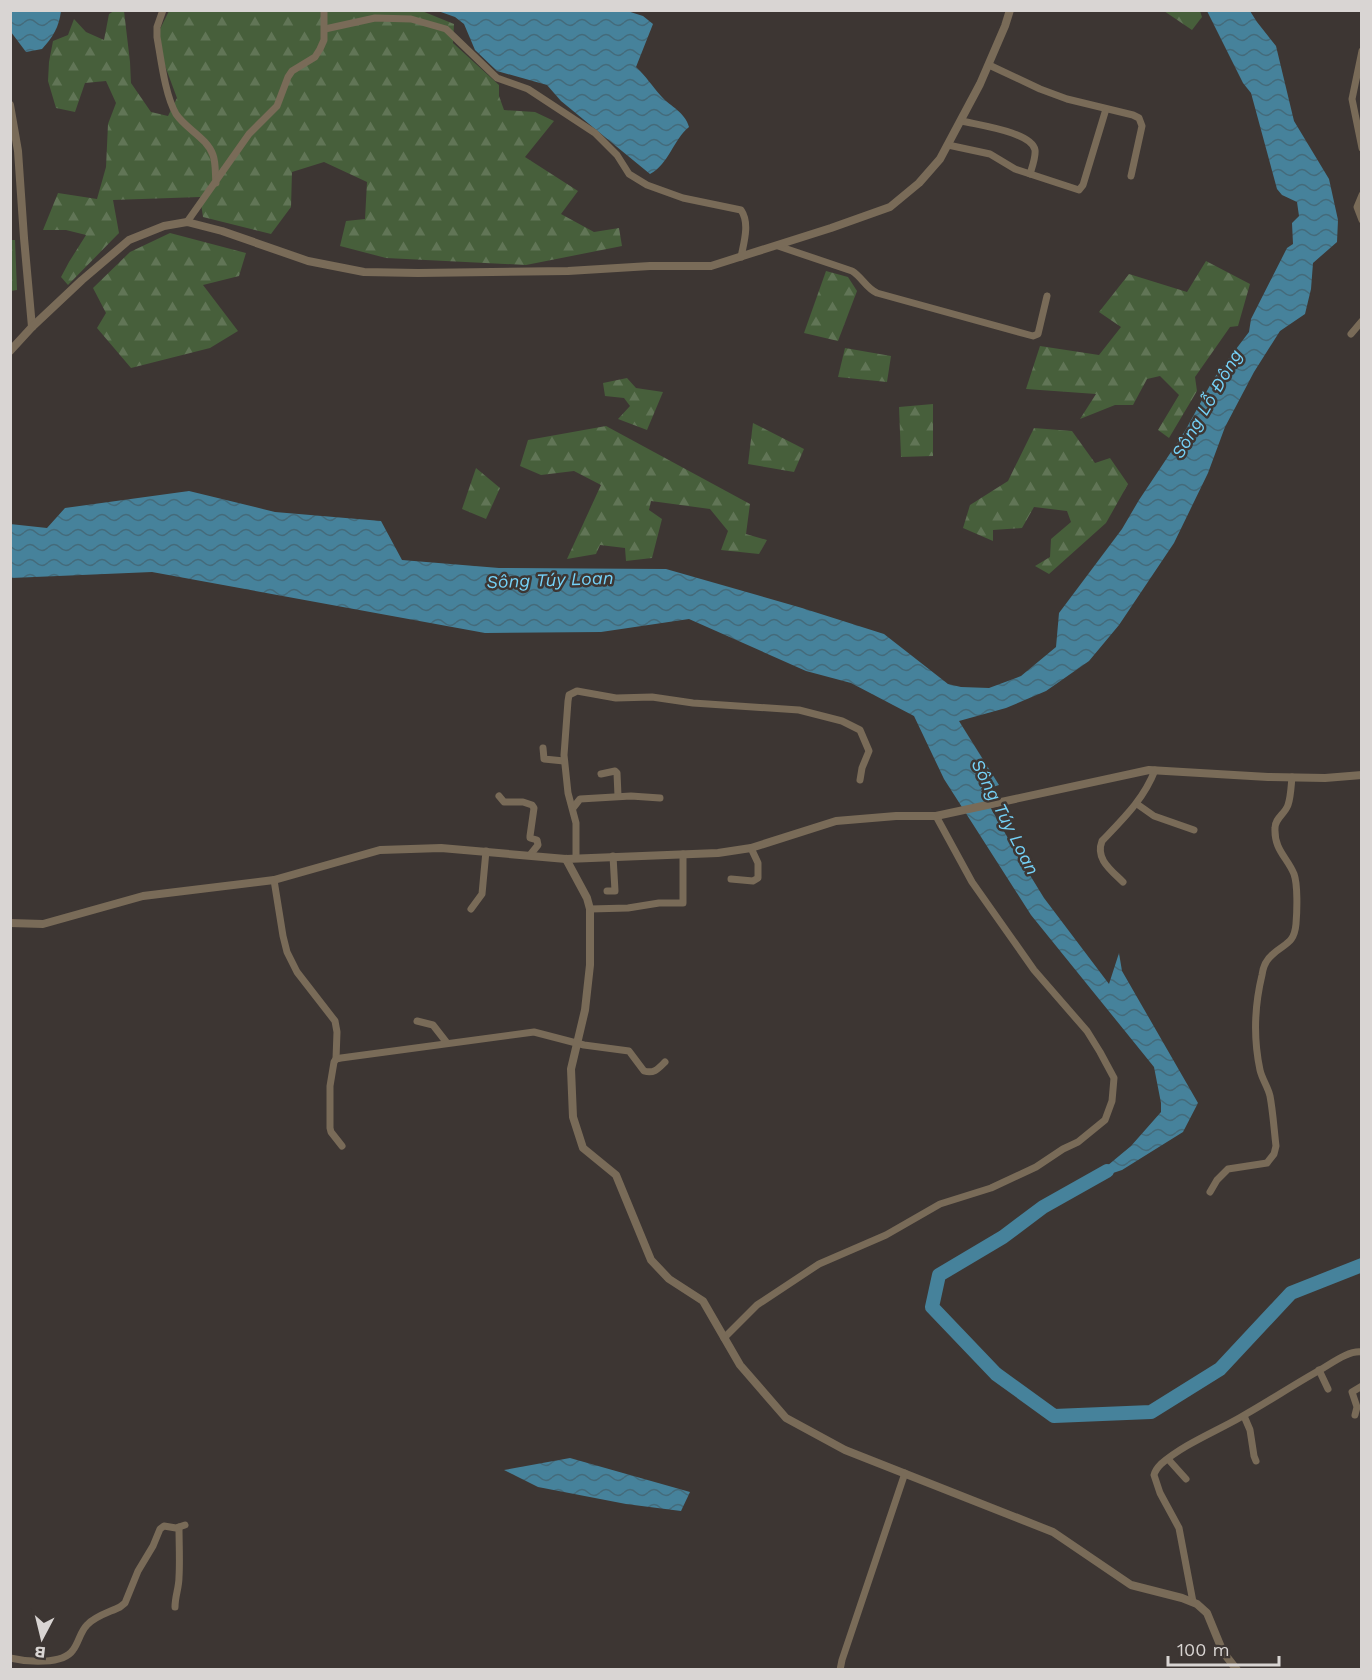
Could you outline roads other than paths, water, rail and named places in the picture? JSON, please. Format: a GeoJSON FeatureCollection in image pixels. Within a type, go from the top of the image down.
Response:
{"type":"FeatureCollection","features":[{"type":"Feature","properties":{"kind":"street"},"geometry":{"type":"LineString","coordinates":[[163,10],[157,27],[157,37],[170,100],[182,122],[211,150],[216,183]]}},
{"type":"Feature","properties":{"kind":"street"},"geometry":{"type":"LineString","coordinates":[[187,222],[249,134],[277,106],[292,71],[315,57],[324,39],[324,10]]}},
{"type":"Feature","properties":{"kind":"street"},"geometry":{"type":"LineString","coordinates":[[10,351],[32,327],[129,240],[164,226],[187,222],[222,231],[308,261],[364,272],[568,271],[711,266],[778,246],[890,207],[919,183],[940,159],[962,121],[989,65],[1010,10]]}},
{"type":"Feature","properties":{"kind":"street"},"geometry":{"type":"LineString","coordinates":[[325,29],[375,18],[411,19],[446,29],[497,78],[528,89],[595,133],[617,155],[629,174],[647,185],[683,198],[741,210],[746,216],[741,257]]}},
{"type":"Feature","properties":{"kind":"street"},"geometry":{"type":"LineString","coordinates":[[1362,51],[1352,99],[1362,148]]}},
{"type":"Feature","properties":{"kind":"street"},"geometry":{"type":"LineString","coordinates":[[989,65],[1053,94],[1133,115],[1141,120],[1142,126],[1131,176]]}},
{"type":"Feature","properties":{"kind":"street"},"geometry":{"type":"LineString","coordinates":[[10,105],[18,151],[32,327]]}},
{"type":"Feature","properties":{"kind":"street"},"geometry":{"type":"LineString","coordinates":[[948,145],[990,154],[1015,168],[1079,190],[1082,188],[1106,109]]}},
{"type":"Feature","properties":{"kind":"street"},"geometry":{"type":"LineString","coordinates":[[962,121],[1018,135],[1029,141],[1035,149],[1030,174]]}},
{"type":"Feature","properties":{"kind":"street"},"geometry":{"type":"LineString","coordinates":[[1362,195],[1357,207],[1362,220]]}},
{"type":"Feature","properties":{"kind":"street"},"geometry":{"type":"LineString","coordinates":[[778,246],[852,271],[877,293],[1033,336],[1038,333],[1047,296]]}},
{"type":"Feature","properties":{"kind":"street"},"geometry":{"type":"LineString","coordinates":[[1351,334],[1362,321]]}},
{"type":"Feature","properties":{"kind":"street"},"geometry":{"type":"LineString","coordinates":[[860,780],[869,751],[860,730],[842,721],[799,710],[693,704],[652,696],[616,698],[578,691],[570,695],[567,701],[564,761],[568,793],[577,831],[571,858],[590,909],[590,965],[585,1010],[571,1069],[573,1116],[583,1148],[616,1175],[651,1260],[669,1279],[703,1300],[740,1365],[786,1418],[845,1450],[1053,1532],[1131,1585],[1193,1602],[1207,1613],[1223,1652],[1237,1670]]}},
{"type":"Feature","properties":{"kind":"street"},"geometry":{"type":"LineString","coordinates":[[543,748],[544,759],[564,761]]}},
{"type":"Feature","properties":{"kind":"street"},"geometry":{"type":"LineString","coordinates":[[10,923],[43,924],[143,896],[274,880],[380,850],[441,848],[571,858],[718,853],[751,848],[836,821],[896,816],[936,816],[1149,770],[1324,778],[1362,775]]}},
{"type":"Feature","properties":{"kind":"street"},"geometry":{"type":"LineString","coordinates":[[1123,882],[1103,861],[1100,856],[1100,846],[1102,841],[1137,804],[1155,770]]}},
{"type":"Feature","properties":{"kind":"street"},"geometry":{"type":"LineString","coordinates":[[602,774],[611,771],[617,773],[618,796]]}},
{"type":"Feature","properties":{"kind":"street"},"geometry":{"type":"LineString","coordinates":[[1210,1192],[1217,1180],[1228,1169],[1267,1163],[1274,1154],[1276,1146],[1270,1094],[1261,1074],[1254,1038],[1254,1022],[1259,986],[1266,962],[1272,954],[1292,940],[1295,932],[1295,880],[1291,868],[1278,849],[1275,829],[1277,820],[1288,807],[1292,777]]}},
{"type":"Feature","properties":{"kind":"street"},"geometry":{"type":"LineString","coordinates":[[499,796],[504,802],[523,802],[534,808],[530,838],[537,840],[538,845],[530,855]]}},
{"type":"Feature","properties":{"kind":"street"},"geometry":{"type":"LineString","coordinates":[[573,808],[580,799],[618,796],[660,798]]}},
{"type":"Feature","properties":{"kind":"street"},"geometry":{"type":"LineString","coordinates":[[1137,804],[1154,816],[1194,830]]}},
{"type":"Feature","properties":{"kind":"street"},"geometry":{"type":"LineString","coordinates":[[724,1338],[757,1305],[819,1264],[886,1235],[940,1204],[991,1188],[1036,1167],[1078,1142],[1105,1120],[1112,1101],[1114,1078],[1100,1052],[1087,1031],[1034,970],[972,882],[936,816]]}},
{"type":"Feature","properties":{"kind":"street"},"geometry":{"type":"LineString","coordinates":[[731,879],[760,880],[758,863],[751,848]]}},
{"type":"Feature","properties":{"kind":"street"},"geometry":{"type":"LineString","coordinates":[[471,909],[482,894],[486,851]]}},
{"type":"Feature","properties":{"kind":"street"},"geometry":{"type":"LineString","coordinates":[[590,909],[683,903],[684,854]]}},
{"type":"Feature","properties":{"kind":"street"},"geometry":{"type":"LineString","coordinates":[[607,891],[615,891],[613,856]]}},
{"type":"Feature","properties":{"kind":"street"},"geometry":{"type":"LineString","coordinates":[[274,880],[287,952],[297,972],[335,1022],[336,1059],[330,1086],[330,1128],[342,1146]]}},
{"type":"Feature","properties":{"kind":"street"},"geometry":{"type":"LineString","coordinates":[[417,1021],[434,1025],[447,1043]]}},
{"type":"Feature","properties":{"kind":"street"},"geometry":{"type":"LineString","coordinates":[[336,1059],[534,1032],[584,1045],[631,1052],[647,1072],[657,1071],[665,1062]]}},
{"type":"Feature","properties":{"kind":"street"},"geometry":{"type":"LineString","coordinates":[[1193,1602],[1179,1527],[1160,1494],[1154,1472],[1185,1448],[1244,1416],[1319,1370],[1351,1353],[1362,1352]]}},
{"type":"Feature","properties":{"kind":"street"},"geometry":{"type":"LineString","coordinates":[[1319,1370],[1328,1389]]}},
{"type":"Feature","properties":{"kind":"street"},"geometry":{"type":"LineString","coordinates":[[1355,1415],[1357,1407],[1352,1392],[1362,1386]]}},
{"type":"Feature","properties":{"kind":"street"},"geometry":{"type":"LineString","coordinates":[[1244,1416],[1250,1430],[1256,1461]]}},
{"type":"Feature","properties":{"kind":"street"},"geometry":{"type":"LineString","coordinates":[[1168,1459],[1186,1479]]}},
{"type":"Feature","properties":{"kind":"street"},"geometry":{"type":"LineString","coordinates":[[840,1670],[905,1473]]}},
{"type":"Feature","properties":{"kind":"street"},"geometry":{"type":"LineString","coordinates":[[10,1658],[40,1660],[64,1658],[69,1655],[90,1622],[124,1603],[160,1528],[164,1526],[182,1526],[180,1576],[175,1594],[175,1607]]}},
{"type":"Feature","properties":{"kind":"water"},"geometry":{"type":"Polygon","coordinates":[[[11,10],[61,11],[57,27],[46,45],[42,49],[26,52],[11,32],[11,10]]]}},
{"type":"Feature","properties":{"kind":"water"},"geometry":{"type":"Polygon","coordinates":[[[624,10],[643,16],[653,24],[636,67],[661,96],[681,114],[689,127],[662,164],[650,174],[561,101],[547,85],[497,71],[475,50],[464,24],[455,17],[438,11],[624,10]]]}},
{"type":"Feature","properties":{"kind":"water","name":"Sông Lỗ Đông"},"geometry":{"type":"Polygon","coordinates":[[[1207,11],[1250,11],[1276,46],[1294,121],[1329,179],[1338,220],[1337,242],[1313,263],[1311,289],[1305,314],[1280,331],[1254,372],[1225,427],[1208,473],[1174,543],[1119,625],[1089,661],[1046,691],[1006,708],[959,721],[999,785],[981,791],[1044,898],[1109,984],[1119,953],[1122,971],[1198,1103],[1183,1132],[1122,1170],[1089,1181],[1131,1146],[1161,1112],[1154,1067],[1031,915],[944,779],[914,716],[851,683],[806,671],[689,619],[601,632],[485,633],[152,572],[11,578],[10,524],[47,528],[65,508],[189,491],[275,512],[381,521],[402,560],[499,568],[666,569],[884,634],[948,684],[989,688],[1021,676],[1056,647],[1059,613],[1122,529],[1185,431],[1214,378],[1249,332],[1251,319],[1287,248],[1293,244],[1292,223],[1299,216],[1297,202],[1282,195],[1277,189],[1251,93],[1243,83],[1207,11]]]}},
{"type":"Feature","properties":{"kind":"water"},"geometry":{"type":"Polygon","coordinates":[[[570,1458],[690,1492],[681,1511],[626,1504],[538,1487],[504,1470],[570,1458]]]}},
{"type":"Feature","properties":{"kind":"waterway","name":"Sông Túy Loan"},"geometry":{"type":"LineString","coordinates":[[1107,1171],[1043,1207],[1003,1237],[939,1275],[932,1307],[996,1374],[1054,1416],[1151,1412],[1220,1369],[1291,1293],[1362,1265]]}}]}
